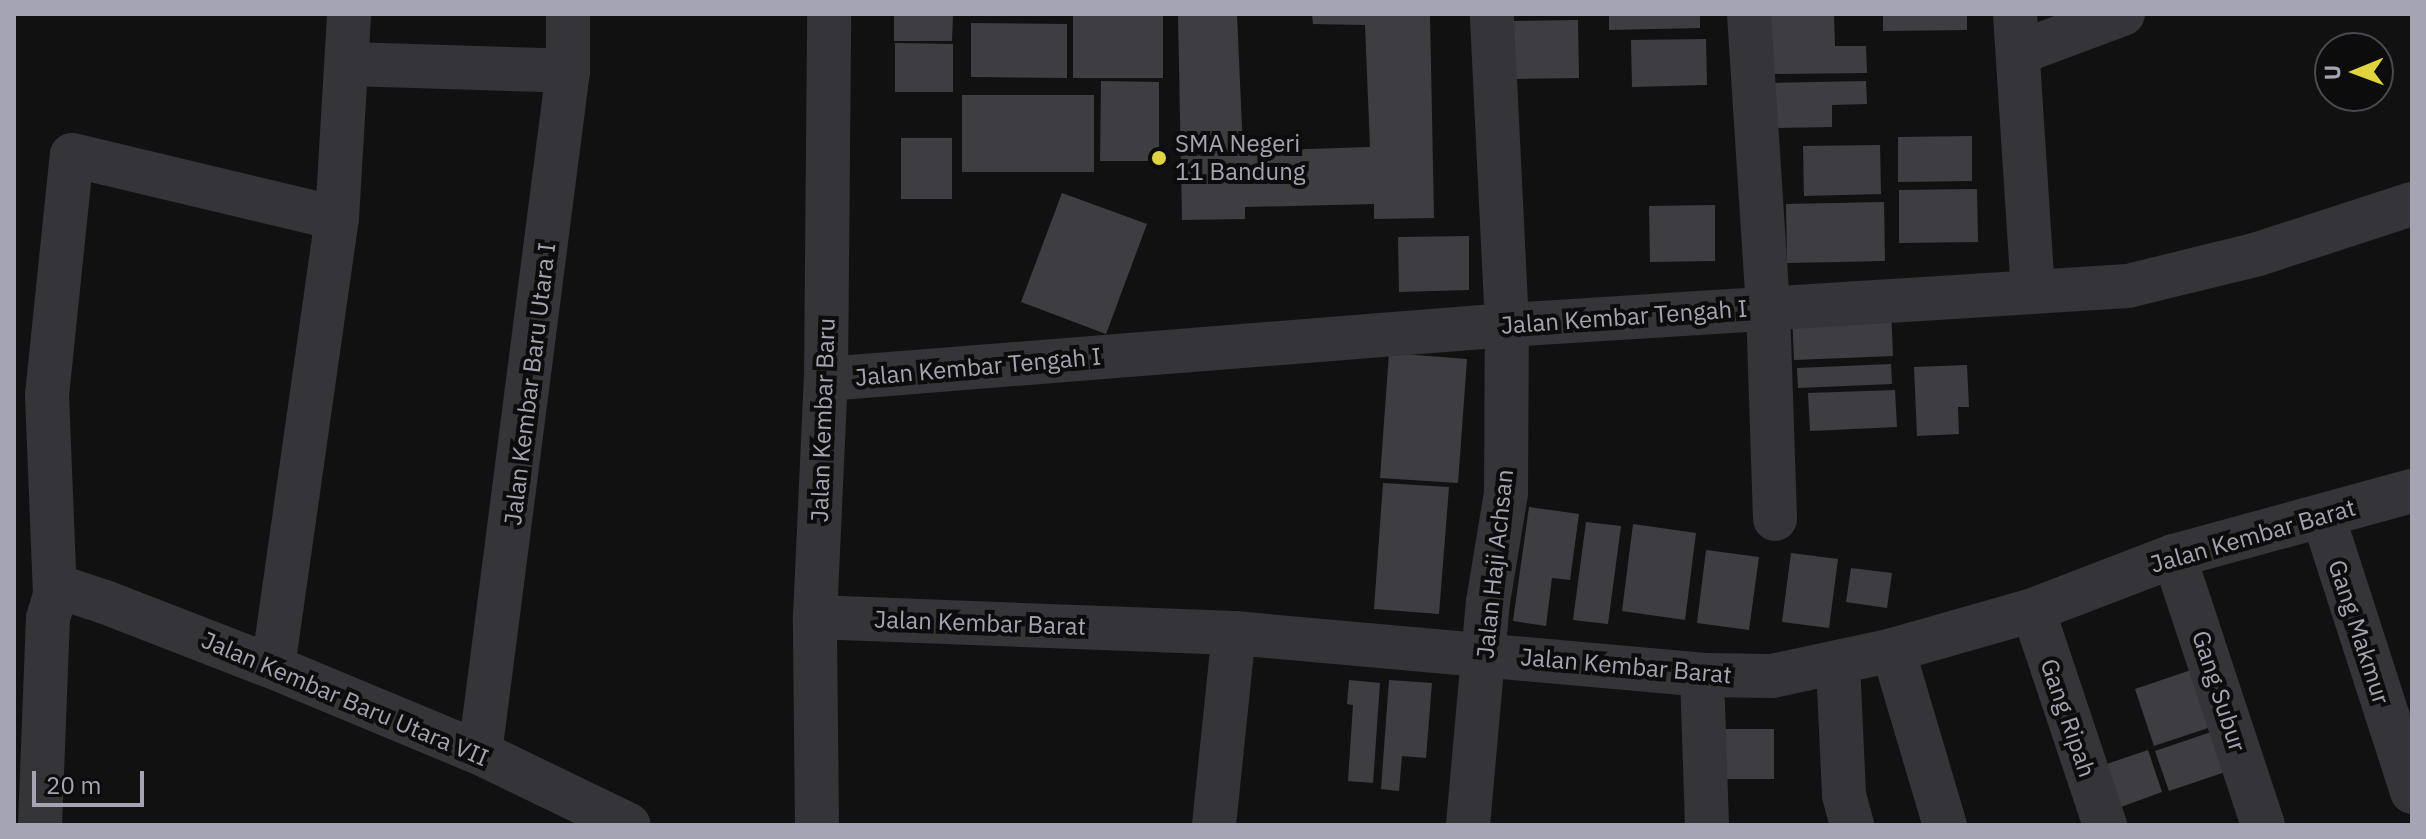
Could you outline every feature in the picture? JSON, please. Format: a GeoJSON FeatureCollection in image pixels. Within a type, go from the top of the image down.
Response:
{"type":"FeatureCollection","features":[{"type":"Feature","properties":{"kind":"street"},"geometry":{"type":"LineString","coordinates":[[273,667],[337,218],[350,64],[349,14]]}},
{"type":"Feature","properties":{"kind":"street","name":"Jalan Kembar Baru Utara I"},"geometry":{"type":"LineString","coordinates":[[480,753],[568,71],[568,14]]}},
{"type":"Feature","properties":{"kind":"street","name":"Jalan Kembar Baru"},"geometry":{"type":"LineString","coordinates":[[817,825],[815,617],[826,379],[829,14]]}},
{"type":"Feature","properties":{"kind":"street","name":"Jalan Haji Achsan"},"geometry":{"type":"LineString","coordinates":[[1468,825],[1484,655],[1506,493],[1507,325],[1492,14]]}},
{"type":"Feature","properties":{"kind":"street"},"geometry":{"type":"LineString","coordinates":[[1749,14],[1768,307],[1775,519]]}},
{"type":"Feature","properties":{"kind":"street"},"geometry":{"type":"LineString","coordinates":[[2033,290],[2016,33],[2123,14]]}},
{"type":"Feature","properties":{"kind":"street"},"geometry":{"type":"LineString","coordinates":[[350,64],[568,71]]}},
{"type":"Feature","properties":{"kind":"street"},"geometry":{"type":"LineString","coordinates":[[40,825],[48,618],[55,595],[47,395],[72,155],[337,218]]}},
{"type":"Feature","properties":{"kind":"street","name":"Jalan Kembar Tengah I"},"geometry":{"type":"LineString","coordinates":[[826,379],[1507,325],[2128,286],[2258,254],[2412,204]]}},
{"type":"Feature","properties":{"kind":"street","name":"Jalan Kembar Barat"},"geometry":{"type":"LineString","coordinates":[[815,617],[1234,633],[1702,675],[1772,676],[1893,650],[2033,610],[2174,556],[2327,532],[2412,491]]}},
{"type":"Feature","properties":{"kind":"street","name":"Gang Makmur"},"geometry":{"type":"LineString","coordinates":[[2327,532],[2412,792]]}},
{"type":"Feature","properties":{"kind":"street","name":"Gang Subur"},"geometry":{"type":"LineString","coordinates":[[2174,556],[2263,825]]}},
{"type":"Feature","properties":{"kind":"street","name":"Jalan Kembar Baru Utara VII"},"geometry":{"type":"LineString","coordinates":[[55,595],[71,591],[93,598],[273,667],[480,753],[629,825]]}},
{"type":"Feature","properties":{"kind":"street","name":"Gang Ripah"},"geometry":{"type":"LineString","coordinates":[[2033,610],[2105,825]]}},
{"type":"Feature","properties":{"kind":"street"},"geometry":{"type":"LineString","coordinates":[[1214,825],[1234,633]]}},
{"type":"Feature","properties":{"kind":"street"},"geometry":{"type":"LineString","coordinates":[[1893,650],[1945,825]]}},
{"type":"Feature","properties":{"kind":"street"},"geometry":{"type":"LineString","coordinates":[[1838,663],[1844,795],[1852,825]]}},
{"type":"Feature","properties":{"kind":"street"},"geometry":{"type":"LineString","coordinates":[[1702,675],[1707,825]]}},
{"type":"Feature","properties":{"kind":"building"},"geometry":{"type":"Polygon","coordinates":[[[894,14],[953,14],[952,41],[894,41],[894,14]]]}},
{"type":"Feature","properties":{"kind":"building"},"geometry":{"type":"Polygon","coordinates":[[[1073,14],[1163,15],[1163,78],[1073,78],[1073,14]]]}},
{"type":"Feature","properties":{"kind":"building"},"geometry":{"type":"Polygon","coordinates":[[[1178,14],[1237,14],[1243,151],[1370,147],[1365,25],[1313,24],[1312,14],[1430,14],[1434,218],[1374,219],[1374,204],[1245,207],[1245,219],[1182,220],[1178,14]]]}},
{"type":"Feature","properties":{"kind":"building"},"geometry":{"type":"Polygon","coordinates":[[[1609,14],[1700,14],[1700,28],[1609,30],[1609,14]]]}},
{"type":"Feature","properties":{"kind":"building"},"geometry":{"type":"Polygon","coordinates":[[[1765,14],[1834,14],[1835,46],[1866,46],[1867,73],[1766,74],[1765,14]]]}},
{"type":"Feature","properties":{"kind":"building"},"geometry":{"type":"Polygon","coordinates":[[[1883,14],[1967,14],[1967,30],[1883,31],[1883,14]]]}},
{"type":"Feature","properties":{"kind":"building"},"geometry":{"type":"Polygon","coordinates":[[[1578,20],[1579,78],[1514,79],[1513,21],[1578,20]]]}},
{"type":"Feature","properties":{"kind":"building"},"geometry":{"type":"Polygon","coordinates":[[[971,23],[1067,24],[1067,78],[971,77],[971,23]]]}},
{"type":"Feature","properties":{"kind":"building"},"geometry":{"type":"Polygon","coordinates":[[[1706,39],[1707,85],[1632,87],[1631,40],[1706,39]]]}},
{"type":"Feature","properties":{"kind":"building"},"geometry":{"type":"Polygon","coordinates":[[[895,43],[953,44],[953,92],[895,92],[895,43]]]}},
{"type":"Feature","properties":{"kind":"building"},"geometry":{"type":"Polygon","coordinates":[[[1101,81],[1159,82],[1159,161],[1100,161],[1101,81]]]}},
{"type":"Feature","properties":{"kind":"building"},"geometry":{"type":"Polygon","coordinates":[[[1866,81],[1867,104],[1832,105],[1832,127],[1772,128],[1772,83],[1866,81]]]}},
{"type":"Feature","properties":{"kind":"building"},"geometry":{"type":"Polygon","coordinates":[[[962,95],[1094,95],[1094,172],[962,172],[962,95]]]}},
{"type":"Feature","properties":{"kind":"building"},"geometry":{"type":"Polygon","coordinates":[[[1972,136],[1972,181],[1898,182],[1898,137],[1972,136]]]}},
{"type":"Feature","properties":{"kind":"building"},"geometry":{"type":"Polygon","coordinates":[[[901,138],[952,138],[952,199],[901,199],[901,138]]]}},
{"type":"Feature","properties":{"kind":"building"},"geometry":{"type":"Polygon","coordinates":[[[1880,145],[1881,194],[1804,196],[1803,146],[1880,145]]]}},
{"type":"Feature","properties":{"kind":"building"},"geometry":{"type":"Polygon","coordinates":[[[1977,189],[1978,242],[1899,243],[1899,190],[1977,189]]]}},
{"type":"Feature","properties":{"kind":"building"},"geometry":{"type":"Polygon","coordinates":[[[1062,193],[1147,224],[1106,334],[1021,302],[1062,193]]]}},
{"type":"Feature","properties":{"kind":"building"},"geometry":{"type":"Polygon","coordinates":[[[1884,202],[1885,261],[1787,263],[1786,204],[1884,202]]]}},
{"type":"Feature","properties":{"kind":"building"},"geometry":{"type":"Polygon","coordinates":[[[1715,205],[1715,261],[1650,262],[1649,206],[1715,205]]]}},
{"type":"Feature","properties":{"kind":"building"},"geometry":{"type":"Polygon","coordinates":[[[1469,236],[1469,290],[1399,292],[1398,237],[1469,236]]]}},
{"type":"Feature","properties":{"kind":"building"},"geometry":{"type":"Polygon","coordinates":[[[1891,309],[1893,356],[1794,360],[1792,314],[1891,309]]]}},
{"type":"Feature","properties":{"kind":"building"},"geometry":{"type":"Polygon","coordinates":[[[1389,353],[1467,359],[1458,483],[1380,478],[1389,353]]]}},
{"type":"Feature","properties":{"kind":"building"},"geometry":{"type":"Polygon","coordinates":[[[1891,364],[1892,384],[1798,388],[1797,368],[1891,364]]]}},
{"type":"Feature","properties":{"kind":"building"},"geometry":{"type":"Polygon","coordinates":[[[1967,365],[1969,407],[1958,407],[1959,434],[1917,436],[1914,367],[1967,365]]]}},
{"type":"Feature","properties":{"kind":"building"},"geometry":{"type":"Polygon","coordinates":[[[1895,390],[1897,427],[1810,431],[1808,393],[1895,390]]]}},
{"type":"Feature","properties":{"kind":"building"},"geometry":{"type":"Polygon","coordinates":[[[1383,483],[1449,487],[1439,614],[1374,609],[1383,483]]]}},
{"type":"Feature","properties":{"kind":"building"},"geometry":{"type":"Polygon","coordinates":[[[1529,507],[1579,514],[1570,580],[1552,578],[1546,626],[1513,621],[1529,507]]]}},
{"type":"Feature","properties":{"kind":"building"},"geometry":{"type":"Polygon","coordinates":[[[1586,522],[1621,526],[1608,624],[1573,620],[1586,522]]]}},
{"type":"Feature","properties":{"kind":"building"},"geometry":{"type":"Polygon","coordinates":[[[1633,524],[1696,533],[1685,620],[1622,611],[1633,524]]]}},
{"type":"Feature","properties":{"kind":"building"},"geometry":{"type":"Polygon","coordinates":[[[1706,550],[1759,557],[1749,630],[1697,623],[1706,550]]]}},
{"type":"Feature","properties":{"kind":"building"},"geometry":{"type":"Polygon","coordinates":[[[1791,553],[1838,559],[1829,628],[1782,622],[1791,553]]]}},
{"type":"Feature","properties":{"kind":"building"},"geometry":{"type":"Polygon","coordinates":[[[1851,568],[1892,573],[1887,608],[1846,602],[1851,568]]]}},
{"type":"Feature","properties":{"kind":"building"},"geometry":{"type":"Polygon","coordinates":[[[2191,670],[2211,727],[2154,746],[2135,689],[2191,670]]]}},
{"type":"Feature","properties":{"kind":"building"},"geometry":{"type":"Polygon","coordinates":[[[1349,680],[1380,683],[1373,783],[1348,781],[1353,705],[1347,704],[1349,680]]]}},
{"type":"Feature","properties":{"kind":"building"},"geometry":{"type":"Polygon","coordinates":[[[1389,680],[1432,683],[1426,758],[1402,756],[1399,791],[1381,789],[1389,680]]]}},
{"type":"Feature","properties":{"kind":"building"},"geometry":{"type":"Polygon","coordinates":[[[1705,729],[1774,729],[1774,779],[1705,779],[1705,729]]]}},
{"type":"Feature","properties":{"kind":"building"},"geometry":{"type":"Polygon","coordinates":[[[2211,732],[2225,772],[2169,791],[2155,751],[2211,732]]]}},
{"type":"Feature","properties":{"kind":"building"},"geometry":{"type":"Polygon","coordinates":[[[2148,750],[2162,792],[2110,811],[2095,768],[2148,750]]]}},
{"type":"Feature","properties":{"kind":"place","name":"SMA Negeri 11 Bandung"},"geometry":{"type":"Point","coordinates":[1159,158]}}]}
